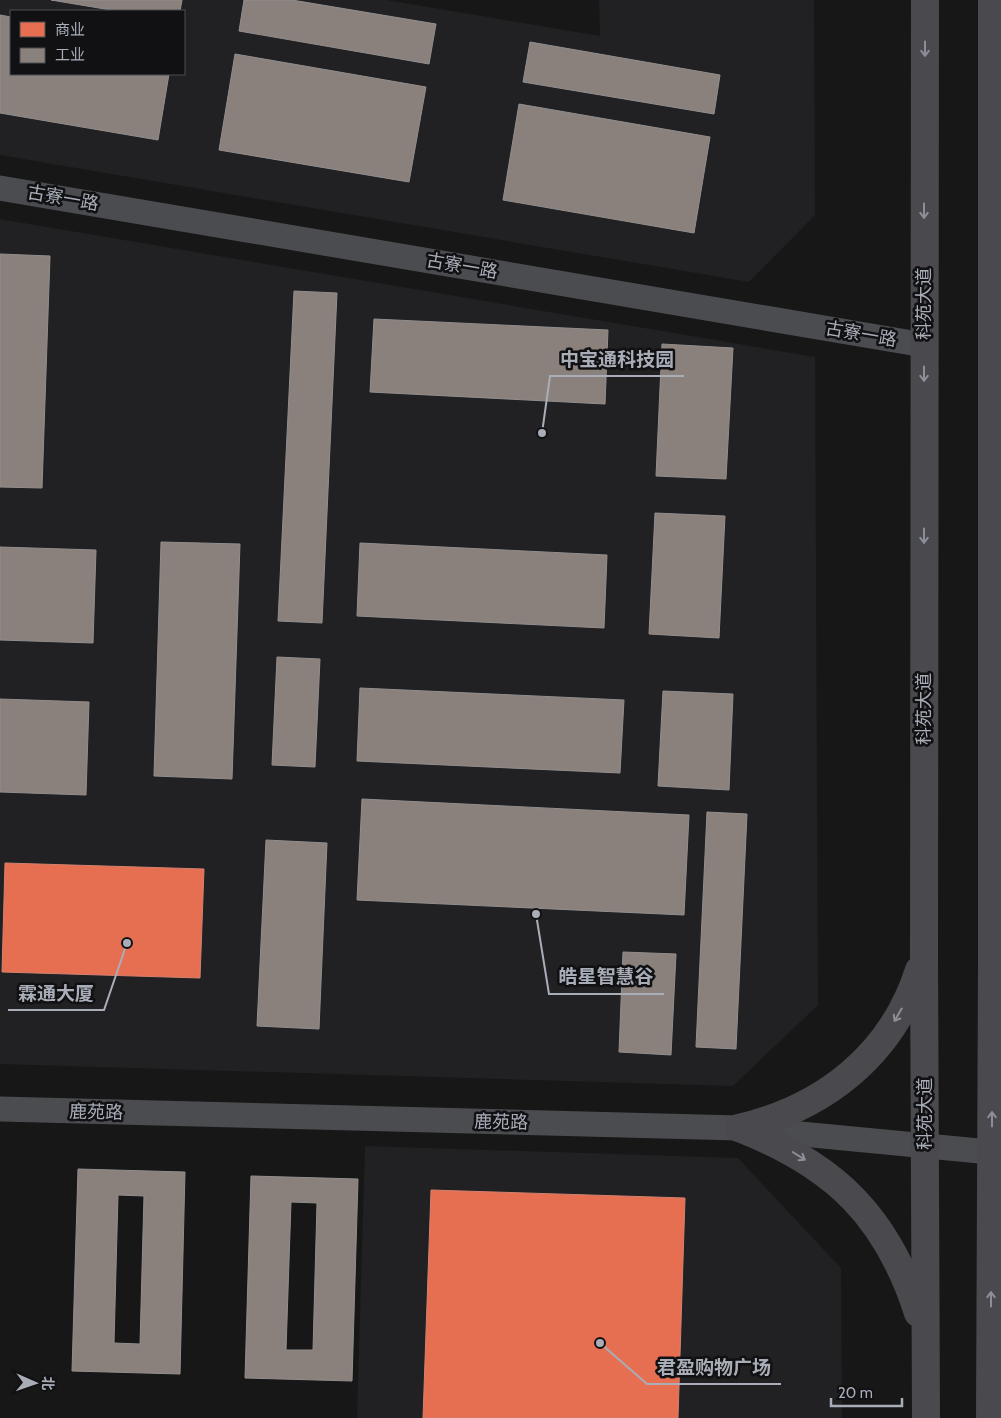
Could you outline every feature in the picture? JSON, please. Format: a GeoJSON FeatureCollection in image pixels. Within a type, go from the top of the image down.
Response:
{"type":"FeatureCollection","features":[{"type":"Feature","properties":{"kind":"street","name":"科苑大道"},"geometry":{"type":"LineString","coordinates":[[925,0],[924,955],[926,1418]]}},
{"type":"Feature","properties":{"kind":"street"},"geometry":{"type":"LineString","coordinates":[[990,1418],[996,1153],[992,966],[992,0]]}},
{"type":"Feature","properties":{"kind":"street","name":"古寮一路"},"geometry":{"type":"LineString","coordinates":[[0,188],[924,345]]}},
{"type":"Feature","properties":{"kind":"street"},"geometry":{"type":"LineString","coordinates":[[739,1128],[766,1122],[807,1104],[838,1084],[859,1067],[892,1026],[905,1004],[916,980],[924,955]]}},
{"type":"Feature","properties":{"kind":"street"},"geometry":{"type":"LineString","coordinates":[[992,966],[1001,1020]]}},
{"type":"Feature","properties":{"kind":"street","name":"鹿苑路"},"geometry":{"type":"LineString","coordinates":[[0,1109],[739,1128],[996,1153]]}},
{"type":"Feature","properties":{"kind":"street"},"geometry":{"type":"LineString","coordinates":[[739,1128],[774,1143],[820,1169],[864,1210],[898,1261],[910,1288],[919,1317],[925,1347]]}},
{"type":"Feature","properties":{"kind":"street"},"geometry":{"type":"LineString","coordinates":[[991,1362],[1001,1330]]}},
{"type":"Feature","properties":{"kind":"shaded area"},"geometry":{"type":"Polygon","coordinates":[[[0,0],[387,0],[600,36],[599,0],[814,0],[815,215],[749,282],[0,155],[0,0]]]}},
{"type":"Feature","properties":{"kind":"shaded area"},"geometry":{"type":"Polygon","coordinates":[[[0,219],[815,357],[818,1005],[733,1086],[0,1064],[0,219]]]}},
{"type":"Feature","properties":{"kind":"shaded area"},"geometry":{"type":"Polygon","coordinates":[[[365,1146],[738,1158],[841,1268],[842,1418],[357,1418],[365,1146]]]}},
{"type":"Feature","properties":{"kind":"building: 商业"},"geometry":{"type":"Polygon","coordinates":[[[5,863],[204,869],[200,978],[2,972],[5,863]]]}},
{"type":"Feature","properties":{"kind":"building: 商业"},"geometry":{"type":"Polygon","coordinates":[[[431,1190],[685,1198],[678,1418],[423,1418],[431,1190]]]}},
{"type":"Feature","properties":{"kind":"building: 工业"},"geometry":{"type":"Polygon","coordinates":[[[51,0],[182,0],[180,10],[111,10],[51,0]]]}},
{"type":"Feature","properties":{"kind":"building: 工业"},"geometry":{"type":"Polygon","coordinates":[[[244,0],[292,0],[436,24],[429,64],[239,31],[244,0]]]}},
{"type":"Feature","properties":{"kind":"building: 工业"},"geometry":{"type":"Polygon","coordinates":[[[0,15],[10,17],[10,75],[169,75],[158,140],[0,113],[0,15]]]}},
{"type":"Feature","properties":{"kind":"building: 工业"},"geometry":{"type":"Polygon","coordinates":[[[530,42],[720,75],[714,114],[523,82],[530,42]]]}},
{"type":"Feature","properties":{"kind":"building: 工业"},"geometry":{"type":"Polygon","coordinates":[[[235,54],[426,87],[409,182],[219,150],[235,54]]]}},
{"type":"Feature","properties":{"kind":"building: 工业"},"geometry":{"type":"Polygon","coordinates":[[[519,104],[710,137],[694,233],[503,200],[519,104]]]}},
{"type":"Feature","properties":{"kind":"building: 工业"},"geometry":{"type":"Polygon","coordinates":[[[0,254],[50,256],[42,488],[0,487],[0,254]]]}},
{"type":"Feature","properties":{"kind":"building: 工业"},"geometry":{"type":"Polygon","coordinates":[[[294,291],[337,293],[322,623],[278,621],[294,291]]]}},
{"type":"Feature","properties":{"kind":"building: 工业"},"geometry":{"type":"Polygon","coordinates":[[[374,319],[608,330],[605,404],[370,392],[374,319]]]}},
{"type":"Feature","properties":{"kind":"building: 工业"},"geometry":{"type":"Polygon","coordinates":[[[662,344],[733,348],[726,479],[656,476],[662,344]]]}},
{"type":"Feature","properties":{"kind":"building: 工业"},"geometry":{"type":"Polygon","coordinates":[[[655,513],[725,516],[719,638],[649,634],[655,513]]]}},
{"type":"Feature","properties":{"kind":"building: 工业"},"geometry":{"type":"Polygon","coordinates":[[[161,542],[240,544],[232,779],[154,776],[161,542]]]}},
{"type":"Feature","properties":{"kind":"building: 工业"},"geometry":{"type":"Polygon","coordinates":[[[360,543],[607,555],[604,628],[357,616],[360,543]]]}},
{"type":"Feature","properties":{"kind":"building: 工业"},"geometry":{"type":"Polygon","coordinates":[[[0,547],[96,550],[93,643],[0,640],[0,547]]]}},
{"type":"Feature","properties":{"kind":"building: 工业"},"geometry":{"type":"Polygon","coordinates":[[[277,657],[320,659],[315,767],[272,765],[277,657]]]}},
{"type":"Feature","properties":{"kind":"building: 工业"},"geometry":{"type":"Polygon","coordinates":[[[360,688],[624,700],[620,773],[357,761],[360,688]]]}},
{"type":"Feature","properties":{"kind":"building: 工业"},"geometry":{"type":"Polygon","coordinates":[[[663,691],[733,694],[729,790],[658,786],[663,691]]]}},
{"type":"Feature","properties":{"kind":"building: 工业"},"geometry":{"type":"Polygon","coordinates":[[[0,699],[89,702],[86,795],[0,792],[0,699]]]}},
{"type":"Feature","properties":{"kind":"building: 工业"},"geometry":{"type":"Polygon","coordinates":[[[362,799],[689,815],[684,915],[357,900],[362,799]]]}},
{"type":"Feature","properties":{"kind":"building: 工业"},"geometry":{"type":"Polygon","coordinates":[[[707,812],[747,814],[736,1049],[696,1047],[707,812]]]}},
{"type":"Feature","properties":{"kind":"building: 工业"},"geometry":{"type":"Polygon","coordinates":[[[266,840],[327,843],[319,1029],[257,1026],[266,840]]]}},
{"type":"Feature","properties":{"kind":"building: 工业"},"geometry":{"type":"Polygon","coordinates":[[[623,952],[676,954],[671,1055],[619,1052],[623,952]]]}},
{"type":"Feature","properties":{"kind":"building: 工业"},"geometry":{"type":"Polygon","coordinates":[[[78,1169],[185,1172],[180,1374],[72,1371],[78,1169]],[[118,1195],[114,1343],[140,1344],[144,1196],[118,1195]]]}},
{"type":"Feature","properties":{"kind":"building: 工业"},"geometry":{"type":"Polygon","coordinates":[[[251,1176],[358,1179],[352,1381],[245,1378],[251,1176]],[[291,1202],[286,1350],[313,1350],[317,1203],[291,1202]]]}},
{"type":"Feature","properties":{"kind":"place","name":"中宝通科技园"},"geometry":{"type":"Point","coordinates":[542,433]}},
{"type":"Feature","properties":{"kind":"place","name":"皓星智慧谷"},"geometry":{"type":"Point","coordinates":[536,914]}},
{"type":"Feature","properties":{"kind":"place","name":"霖通大厦"},"geometry":{"type":"Point","coordinates":[127,943]}},
{"type":"Feature","properties":{"kind":"place","name":"君盈购物广场"},"geometry":{"type":"Point","coordinates":[600,1343]}}]}
